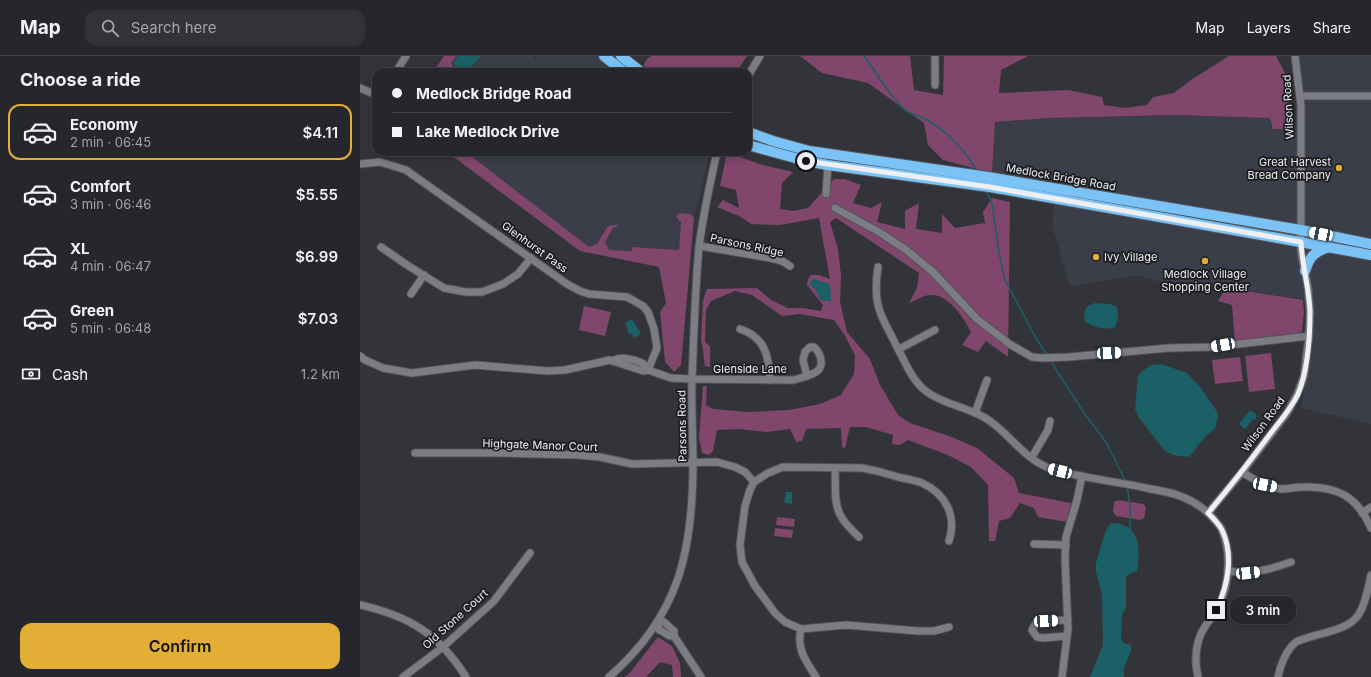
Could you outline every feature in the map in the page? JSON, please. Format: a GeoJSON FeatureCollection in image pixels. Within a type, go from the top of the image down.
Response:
{"type":"FeatureCollection","features":[{"type":"Feature","properties":{"kind":"highway"},"geometry":{"type":"LineString","coordinates":[[604,56],[619,68]]}},
{"type":"Feature","properties":{"kind":"highway"},"geometry":{"type":"LineString","coordinates":[[621,56],[637,68]]}},
{"type":"Feature","properties":{"kind":"highway","name":"Medlock Bridge Road"},"geometry":{"type":"LineString","coordinates":[[752,134],[773,142],[809,151],[988,177],[1301,230],[1371,244]]}},
{"type":"Feature","properties":{"kind":"highway","name":"Medlock Bridge Road"},"geometry":{"type":"LineString","coordinates":[[752,146],[806,161],[828,165],[990,187],[1371,255]]}},
{"type":"Feature","properties":{"kind":"highway"},"geometry":{"type":"LineString","coordinates":[[1305,271],[1311,257],[1318,251],[1330,247]]}},
{"type":"Feature","properties":{"kind":"street"},"geometry":{"type":"LineString","coordinates":[[398,68],[406,56]]}},
{"type":"Feature","properties":{"kind":"street"},"geometry":{"type":"LineString","coordinates":[[752,69],[760,56]]}},
{"type":"Feature","properties":{"kind":"street"},"geometry":{"type":"LineString","coordinates":[[935,56],[935,85]]}},
{"type":"Feature","properties":{"kind":"street","name":"Wilson Road"},"geometry":{"type":"LineString","coordinates":[[1208,513],[1242,472],[1287,413],[1297,395],[1304,376],[1309,336],[1309,298],[1301,242],[1300,96],[1295,56]]}},
{"type":"Feature","properties":{"kind":"street"},"geometry":{"type":"LineString","coordinates":[[360,88],[372,93]]}},
{"type":"Feature","properties":{"kind":"street"},"geometry":{"type":"LineString","coordinates":[[1300,96],[1371,96]]}},
{"type":"Feature","properties":{"kind":"street","name":"Parsons Road"},"geometry":{"type":"LineString","coordinates":[[609,677],[636,651],[658,622],[675,587],[686,551],[691,519],[693,462],[692,379],[700,246],[716,156]]}},
{"type":"Feature","properties":{"kind":"street","name":"Glenhurst Pass"},"geometry":{"type":"LineString","coordinates":[[360,164],[380,162],[406,170],[567,284],[589,294],[627,297],[643,306],[648,312],[654,329],[657,348],[648,370]]}},
{"type":"Feature","properties":{"kind":"street"},"geometry":{"type":"LineString","coordinates":[[826,194],[828,165]]}},
{"type":"Feature","properties":{"kind":"street"},"geometry":{"type":"LineString","coordinates":[[835,208],[879,232],[905,249],[933,272],[977,319],[1011,345],[1032,357],[1069,357],[1169,348],[1212,347],[1309,336]]}},
{"type":"Feature","properties":{"kind":"street","name":"Parsons Ridge"},"geometry":{"type":"LineString","coordinates":[[700,246],[770,258],[790,266]]}},
{"type":"Feature","properties":{"kind":"street"},"geometry":{"type":"LineString","coordinates":[[381,247],[444,288],[466,292],[482,292],[493,289],[518,274],[531,258]]}},
{"type":"Feature","properties":{"kind":"street"},"geometry":{"type":"LineString","coordinates":[[878,267],[875,282],[877,304],[882,317],[917,382],[927,392],[939,399],[991,421],[1038,463],[1048,468],[1082,476],[1126,483],[1184,497],[1208,513],[1221,528],[1227,549],[1228,571],[1226,589],[1216,610],[1199,638],[1196,654],[1196,669],[1198,677]]}},
{"type":"Feature","properties":{"kind":"street"},"geometry":{"type":"LineString","coordinates":[[411,294],[424,275]]}},
{"type":"Feature","properties":{"kind":"street"},"geometry":{"type":"LineString","coordinates":[[740,329],[757,338],[762,344],[770,365],[770,380]]}},
{"type":"Feature","properties":{"kind":"street"},"geometry":{"type":"LineString","coordinates":[[899,349],[935,330]]}},
{"type":"Feature","properties":{"kind":"street"},"geometry":{"type":"LineString","coordinates":[[360,356],[365,360],[383,368],[412,372],[475,365],[548,371],[565,370],[610,360],[643,371],[648,370],[671,378],[692,379]]}},
{"type":"Feature","properties":{"kind":"street","name":"Glenside Lane"},"geometry":{"type":"LineString","coordinates":[[692,379],[794,380],[807,376]]}},
{"type":"Feature","properties":{"kind":"street"},"geometry":{"type":"LineString","coordinates":[[975,413],[987,380]]}},
{"type":"Feature","properties":{"kind":"street"},"geometry":{"type":"LineString","coordinates":[[1032,457],[1048,430],[1050,421]]}},
{"type":"Feature","properties":{"kind":"street","name":"Highgate Manor Court"},"geometry":{"type":"LineString","coordinates":[[415,453],[578,455],[632,464],[717,462],[735,467],[745,472],[754,482]]}},
{"type":"Feature","properties":{"kind":"street"},"geometry":{"type":"LineString","coordinates":[[949,541],[952,527],[950,513],[943,499],[932,489],[921,483],[862,468],[784,467],[768,473],[754,482],[745,506],[740,545],[742,562],[755,586],[775,613],[785,622],[801,629],[846,625],[934,631],[949,627]]}},
{"type":"Feature","properties":{"kind":"street"},"geometry":{"type":"LineString","coordinates":[[835,468],[836,500],[838,511],[842,519],[859,537]]}},
{"type":"Feature","properties":{"kind":"street"},"geometry":{"type":"LineString","coordinates":[[1242,472],[1265,485],[1282,489],[1322,487],[1338,492],[1350,498],[1362,513],[1371,528]]}},
{"type":"Feature","properties":{"kind":"street"},"geometry":{"type":"LineString","coordinates":[[1062,677],[1068,620],[1066,537],[1077,500],[1082,476]]}},
{"type":"Feature","properties":{"kind":"street"},"geometry":{"type":"LineString","coordinates":[[1362,513],[1371,507]]}},
{"type":"Feature","properties":{"kind":"street"},"geometry":{"type":"LineString","coordinates":[[1034,544],[1066,545]]}},
{"type":"Feature","properties":{"kind":"street","name":"Old Stone Court"},"geometry":{"type":"LineString","coordinates":[[403,677],[443,647],[494,601],[530,553]]}},
{"type":"Feature","properties":{"kind":"street"},"geometry":{"type":"LineString","coordinates":[[1228,571],[1248,573],[1262,571],[1291,562]]}},
{"type":"Feature","properties":{"kind":"street"},"geometry":{"type":"LineString","coordinates":[[1278,677],[1283,659],[1296,642],[1321,633],[1340,629],[1350,623],[1359,614],[1368,590],[1371,576]]}},
{"type":"Feature","properties":{"kind":"street"},"geometry":{"type":"LineString","coordinates":[[360,605],[383,611],[409,621],[421,628],[452,656],[466,677]]}},
{"type":"Feature","properties":{"kind":"street"},"geometry":{"type":"LineString","coordinates":[[1067,636],[1043,638],[1037,636],[1032,630],[1037,621],[1068,620]]}},
{"type":"Feature","properties":{"kind":"street"},"geometry":{"type":"LineString","coordinates":[[658,622],[658,629],[670,636],[674,636],[701,677]]}},
{"type":"Feature","properties":{"kind":"street"},"geometry":{"type":"LineString","coordinates":[[801,629],[799,635],[800,649],[816,677]]}},
{"type":"Feature","properties":{"kind":"shaded area"},"geometry":{"type":"Polygon","coordinates":[[[444,56],[456,56],[451,63],[454,68],[436,68],[444,56]]]}},
{"type":"Feature","properties":{"kind":"shaded area"},"geometry":{"type":"Polygon","coordinates":[[[456,56],[534,56],[535,61],[537,56],[621,56],[636,68],[454,68],[451,63],[456,56]]]}},
{"type":"Feature","properties":{"kind":"shaded area"},"geometry":{"type":"Polygon","coordinates":[[[652,56],[747,56],[739,68],[647,68],[643,65],[648,58],[652,56]]]}},
{"type":"Feature","properties":{"kind":"shaded area"},"geometry":{"type":"Polygon","coordinates":[[[800,56],[910,56],[914,90],[943,95],[944,56],[1028,56],[1001,70],[999,93],[1068,90],[1102,97],[1104,105],[1125,108],[1147,105],[1153,97],[1174,93],[1191,80],[1229,56],[1276,56],[1288,79],[1289,129],[1273,129],[1270,118],[1173,115],[1048,118],[995,122],[992,173],[943,160],[928,145],[924,123],[868,83],[822,73],[800,56]]]}},
{"type":"Feature","properties":{"kind":"shaded area"},"geometry":{"type":"Polygon","coordinates":[[[1299,56],[1371,56],[1371,424],[1301,408],[1314,334],[1313,301],[1226,288],[1172,285],[1135,275],[1070,287],[1052,225],[1055,196],[992,173],[994,122],[1048,118],[1173,115],[1271,118],[1289,129],[1303,117],[1299,90],[1299,56]]]}},
{"type":"Feature","properties":{"kind":"shaded area"},"geometry":{"type":"Polygon","coordinates":[[[452,156],[471,156],[589,247],[597,244],[608,226],[617,225],[618,226],[613,228],[605,242],[609,250],[632,251],[632,247],[679,250],[681,222],[676,217],[679,213],[690,214],[694,218],[681,365],[674,372],[665,362],[660,312],[666,303],[659,267],[580,251],[452,156]]]}},
{"type":"Feature","properties":{"kind":"shaded area"},"geometry":{"type":"Polygon","coordinates":[[[471,156],[709,156],[694,218],[690,214],[679,213],[677,217],[681,222],[679,250],[633,247],[632,251],[609,250],[605,242],[613,228],[617,226],[608,226],[597,244],[589,247],[471,156]]]}},
{"type":"Feature","properties":{"kind":"shaded area"},"geometry":{"type":"Polygon","coordinates":[[[726,156],[738,156],[759,164],[793,172],[782,183],[780,209],[793,211],[808,208],[834,179],[845,179],[861,185],[853,203],[871,208],[882,202],[877,222],[905,229],[905,211],[919,203],[916,229],[942,233],[942,214],[955,228],[985,223],[983,212],[992,198],[1010,202],[1008,357],[986,341],[978,352],[962,345],[971,332],[960,314],[943,298],[937,295],[928,295],[909,303],[917,288],[919,273],[836,218],[830,222],[838,249],[841,276],[840,302],[847,332],[870,359],[880,385],[898,415],[910,423],[949,436],[977,448],[1014,478],[1019,493],[1071,503],[1067,522],[1038,517],[1034,508],[1020,503],[1010,518],[999,521],[995,541],[989,541],[988,485],[971,467],[948,455],[908,440],[900,445],[892,444],[893,435],[866,427],[850,427],[845,448],[842,447],[841,428],[806,429],[802,441],[796,442],[790,429],[767,432],[739,429],[717,430],[713,451],[709,455],[702,453],[699,438],[703,386],[707,386],[706,405],[713,409],[749,412],[789,410],[820,404],[841,395],[854,374],[855,355],[844,334],[834,320],[800,314],[782,316],[752,295],[735,291],[711,301],[706,310],[705,342],[710,346],[710,367],[705,366],[701,341],[703,300],[707,289],[757,288],[771,300],[788,308],[802,308],[821,311],[823,305],[807,285],[808,279],[811,275],[819,275],[830,279],[819,218],[780,225],[751,224],[741,217],[717,207],[723,200],[739,208],[736,190],[720,186],[726,156]]]}},
{"type":"Feature","properties":{"kind":"shaded area"},"geometry":{"type":"Polygon","coordinates":[[[1226,288],[1303,300],[1304,312],[1302,331],[1296,335],[1235,342],[1232,305],[1218,301],[1226,288]]]}},
{"type":"Feature","properties":{"kind":"shaded area"},"geometry":{"type":"Polygon","coordinates":[[[584,306],[611,312],[605,336],[579,330],[584,306]]]}},
{"type":"Feature","properties":{"kind":"shaded area"},"geometry":{"type":"Polygon","coordinates":[[[1271,353],[1275,389],[1249,392],[1245,356],[1271,353]]]}},
{"type":"Feature","properties":{"kind":"shaded area"},"geometry":{"type":"Polygon","coordinates":[[[1240,357],[1243,381],[1215,384],[1212,360],[1240,357]]]}},
{"type":"Feature","properties":{"kind":"shaded area"},"geometry":{"type":"Polygon","coordinates":[[[1118,500],[1143,504],[1146,507],[1144,518],[1140,520],[1116,516],[1113,512],[1114,502],[1118,500]]]}},
{"type":"Feature","properties":{"kind":"shaded area"},"geometry":{"type":"Polygon","coordinates":[[[777,517],[795,519],[794,527],[776,525],[777,517]]]}},
{"type":"Feature","properties":{"kind":"shaded area"},"geometry":{"type":"Polygon","coordinates":[[[775,528],[793,530],[792,538],[774,536],[775,528]]]}},
{"type":"Feature","properties":{"kind":"shaded area"},"geometry":{"type":"Polygon","coordinates":[[[658,637],[672,646],[680,663],[681,677],[673,677],[672,665],[660,662],[646,677],[624,677],[628,675],[658,637]]]}},
{"type":"Feature","properties":{"kind":"water"},"geometry":{"type":"Polygon","coordinates":[[[458,56],[481,56],[474,64],[467,68],[459,68],[453,63],[458,56]]]}},
{"type":"Feature","properties":{"kind":"water"},"geometry":{"type":"Polygon","coordinates":[[[814,279],[830,284],[831,301],[820,300],[817,292],[810,284],[814,279]]]}},
{"type":"Feature","properties":{"kind":"water"},"geometry":{"type":"Polygon","coordinates":[[[1095,303],[1110,304],[1117,307],[1118,317],[1115,327],[1108,329],[1099,328],[1085,321],[1084,312],[1088,306],[1095,303]]]}},
{"type":"Feature","properties":{"kind":"water"},"geometry":{"type":"Polygon","coordinates":[[[632,319],[641,334],[634,338],[632,334],[628,333],[625,323],[632,319]]]}},
{"type":"Feature","properties":{"kind":"water"},"geometry":{"type":"Polygon","coordinates":[[[1161,364],[1187,373],[1200,387],[1216,410],[1218,416],[1215,429],[1204,438],[1189,457],[1173,455],[1164,450],[1139,418],[1135,409],[1138,376],[1142,371],[1151,365],[1161,364]]]}},
{"type":"Feature","properties":{"kind":"water"},"geometry":{"type":"Polygon","coordinates":[[[1250,410],[1256,414],[1256,419],[1252,420],[1245,429],[1239,424],[1250,410]]]}},
{"type":"Feature","properties":{"kind":"water"},"geometry":{"type":"Polygon","coordinates":[[[786,492],[792,492],[792,504],[784,503],[786,492]]]}},
{"type":"Feature","properties":{"kind":"water"},"geometry":{"type":"Polygon","coordinates":[[[1112,523],[1121,524],[1128,528],[1133,533],[1138,547],[1139,555],[1137,571],[1126,577],[1126,608],[1122,614],[1121,639],[1125,644],[1129,644],[1131,646],[1131,651],[1124,668],[1124,677],[1090,677],[1103,645],[1102,595],[1096,572],[1096,563],[1105,533],[1109,525],[1112,523]]]}},
{"type":"Feature","properties":{"kind":"waterway"},"geometry":{"type":"LineString","coordinates":[[864,56],[888,91],[899,104],[907,112],[925,119],[948,135],[961,148],[977,171]]}},
{"type":"Feature","properties":{"kind":"waterway"},"geometry":{"type":"LineString","coordinates":[[986,190],[992,203],[999,253],[1005,280],[1036,338],[1047,355]]}},
{"type":"Feature","properties":{"kind":"waterway"},"geometry":{"type":"LineString","coordinates":[[1050,360],[1084,413],[1106,442],[1125,480]]}},
{"type":"Feature","properties":{"kind":"waterway"},"geometry":{"type":"LineString","coordinates":[[1127,486],[1130,505],[1130,530]]}},
{"type":"Feature","properties":{"kind":"place","name":"Great Harvest Bread Company"},"geometry":{"type":"Point","coordinates":[1339,168]}},
{"type":"Feature","properties":{"kind":"place","name":"Ivy Village"},"geometry":{"type":"Point","coordinates":[1096,257]}},
{"type":"Feature","properties":{"kind":"place","name":"Medlock Village Shopping Center"},"geometry":{"type":"Point","coordinates":[1205,261]}},
{"type":"Feature","properties":{"kind":"route"},"geometry":{"type":"LineString","coordinates":[[806,161],[990,187],[1301,242],[1301,252],[1308,288],[1310,312],[1309,336],[1304,376],[1293,404],[1287,413],[1242,472],[1208,513],[1221,528],[1225,538],[1228,560],[1226,589],[1216,610]]}}]}
